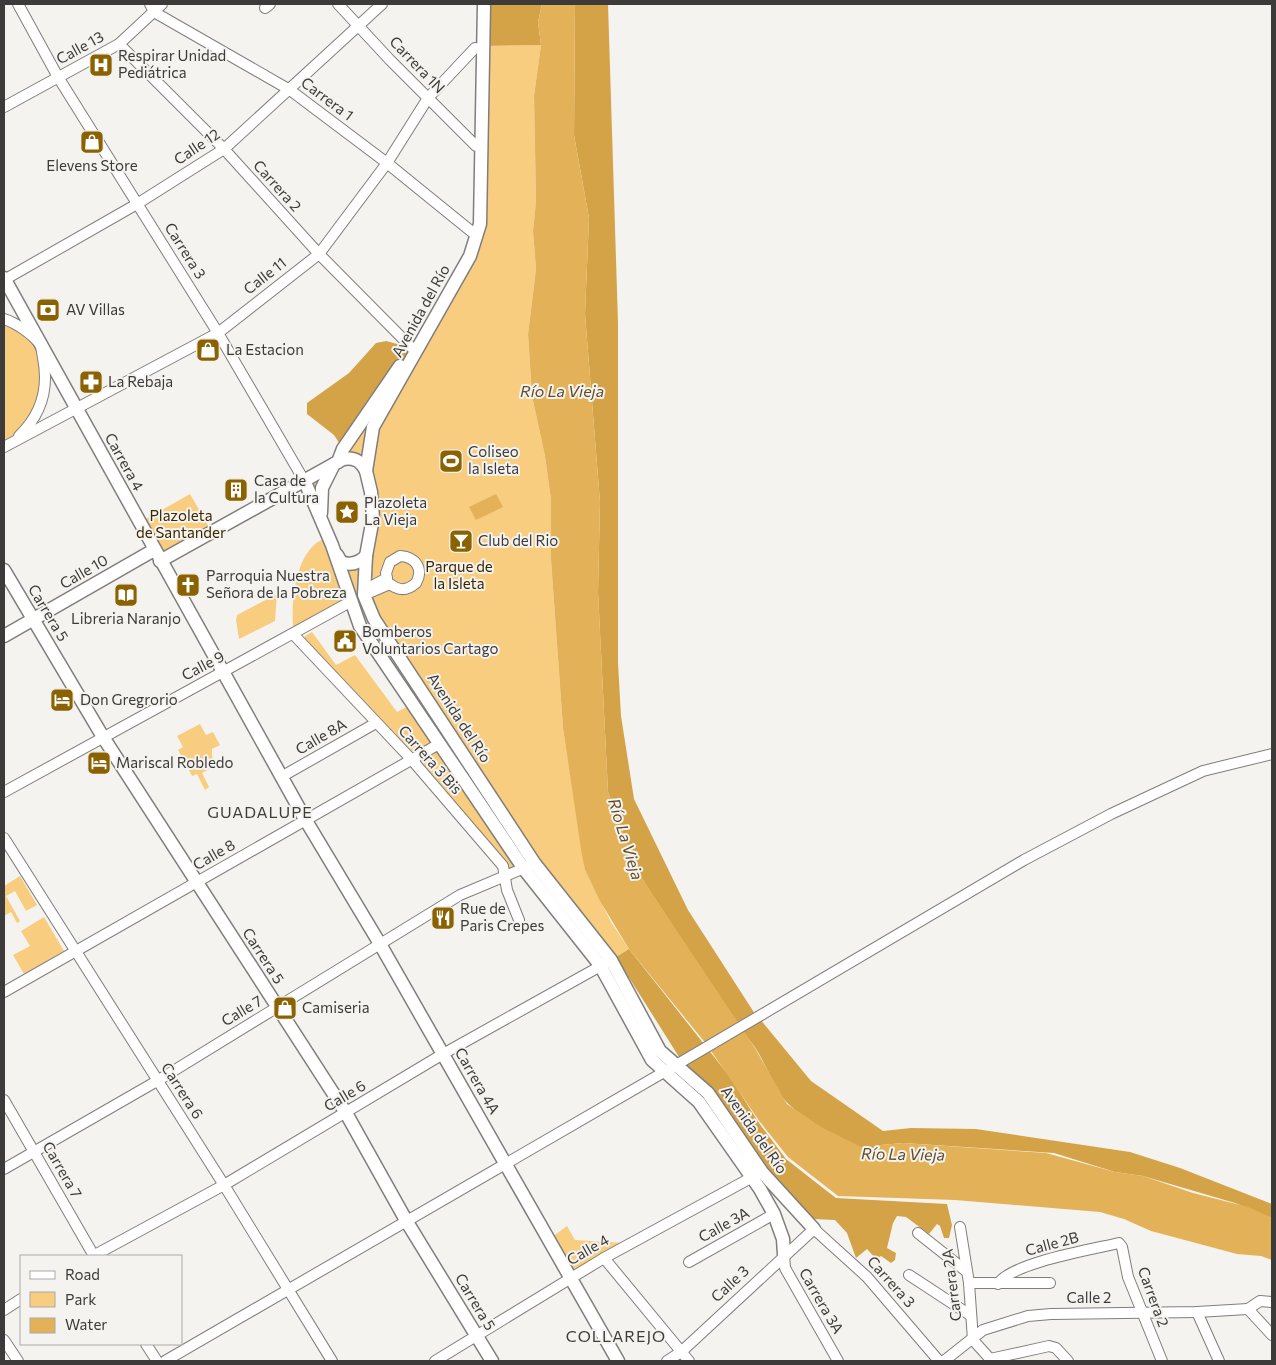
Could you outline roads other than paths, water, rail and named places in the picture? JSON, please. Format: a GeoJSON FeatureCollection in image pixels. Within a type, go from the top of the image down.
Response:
{"type":"FeatureCollection","features":[{"type":"Feature","properties":{"kind":"main road","name":"Avenida del Río"},"geometry":{"type":"LineString","coordinates":[[476,4],[477,223],[475,235],[470,256],[373,427],[366,471],[371,492],[373,518],[366,556],[364,595],[379,626],[529,866]]}},
{"type":"Feature","properties":{"kind":"main road","name":"Avenida del Río"},"geometry":{"type":"LineString","coordinates":[[484,4],[480,224],[468,251],[412,348],[345,446],[322,488],[320,507],[350,602],[360,626],[439,744],[529,866],[606,962],[660,1051],[674,1066],[708,1093],[757,1175],[783,1239],[784,1254]]}},
{"type":"Feature","properties":{"kind":"main road","name":"Carrera 4"},"geometry":{"type":"LineString","coordinates":[[4,279],[222,674],[305,819]]}},
{"type":"Feature","properties":{"kind":"main road"},"geometry":{"type":"LineString","coordinates":[[336,463],[354,459],[360,462],[366,471]]}},
{"type":"Feature","properties":{"kind":"main road","name":"Calle 10"},"geometry":{"type":"LineString","coordinates":[[4,636],[157,556],[305,482],[336,463]]}},
{"type":"Feature","properties":{"kind":"main road","name":"Carrera 3"},"geometry":{"type":"LineString","coordinates":[[305,482],[320,518]]}},
{"type":"Feature","properties":{"kind":"main road","name":"Avenida del Río"},"geometry":{"type":"LineString","coordinates":[[320,518],[335,551]]}},
{"type":"Feature","properties":{"kind":"main road"},"geometry":{"type":"LineString","coordinates":[[335,551],[341,562],[352,564],[366,556]]}},
{"type":"Feature","properties":{"kind":"main road","name":"Carrera 5"},"geometry":{"type":"LineString","coordinates":[[4,570],[104,737],[346,1114],[407,1222],[492,1361]]}},
{"type":"Feature","properties":{"kind":"main road","name":"Calle 9"},"geometry":{"type":"LineString","coordinates":[[350,602],[364,595]]}},
{"type":"Feature","properties":{"kind":"main road","name":"Carrera 4A"},"geometry":{"type":"LineString","coordinates":[[305,819],[380,944],[618,1361]]}},
{"type":"Feature","properties":{"kind":"main road","name":"Avenida del Río"},"geometry":{"type":"LineString","coordinates":[[757,1175],[814,1228]]}},
{"type":"Feature","properties":{"kind":"street","name":"Carrera 3"},"geometry":{"type":"LineString","coordinates":[[18,4],[58,77],[218,333],[305,482]]}},
{"type":"Feature","properties":{"kind":"street","name":"Calle 13"},"geometry":{"type":"LineString","coordinates":[[4,107],[119,44],[152,8],[162,4]]}},
{"type":"Feature","properties":{"kind":"street","name":"Carrera 1N"},"geometry":{"type":"LineString","coordinates":[[338,4],[476,146]]}},
{"type":"Feature","properties":{"kind":"street","name":"Calle 12"},"geometry":{"type":"LineString","coordinates":[[4,279],[137,204],[224,149],[382,4]]}},
{"type":"Feature","properties":{"kind":"street","name":"Carrera 1"},"geometry":{"type":"LineString","coordinates":[[152,8],[290,90],[386,163],[475,235]]}},
{"type":"Feature","properties":{"kind":"street","name":"Carrera 2"},"geometry":{"type":"LineString","coordinates":[[119,44],[224,149],[319,254],[412,348]]}},
{"type":"Feature","properties":{"kind":"street","name":"Calle 11"},"geometry":{"type":"LineString","coordinates":[[6,445],[76,410],[218,333],[319,254],[386,163],[428,98],[475,48]]}},
{"type":"Feature","properties":{"kind":"street"},"geometry":{"type":"LineString","coordinates":[[4,319],[19,326],[40,344],[46,378],[42,400],[26,429],[6,445]]}},
{"type":"Feature","properties":{"kind":"street","name":"Calle 9"},"geometry":{"type":"LineString","coordinates":[[364,595],[389,581]]}},
{"type":"Feature","properties":{"kind":"street","name":"Calle 9"},"geometry":{"type":"LineString","coordinates":[[4,792],[294,635],[350,602]]}},
{"type":"Feature","properties":{"kind":"street","name":"Carrera 3 Bis"},"geometry":{"type":"LineString","coordinates":[[294,635],[412,760],[503,866],[508,890],[519,920]]}},
{"type":"Feature","properties":{"kind":"street","name":"Calle 8A"},"geometry":{"type":"LineString","coordinates":[[281,778],[376,723]]}},
{"type":"Feature","properties":{"kind":"street","name":"Calle 8"},"geometry":{"type":"LineString","coordinates":[[4,992],[439,744]]}},
{"type":"Feature","properties":{"kind":"street"},"geometry":{"type":"LineString","coordinates":[[165,1361],[407,1222],[1024,860],[1111,814],[1203,771],[1272,754]]}},
{"type":"Feature","properties":{"kind":"street","name":"Carrera 6"},"geometry":{"type":"LineString","coordinates":[[4,838],[224,1185],[332,1361]]}},
{"type":"Feature","properties":{"kind":"street","name":"Calle 7"},"geometry":{"type":"LineString","coordinates":[[4,1169],[33,1150],[157,1080],[460,895],[529,866]]}},
{"type":"Feature","properties":{"kind":"street","name":"Calle 6"},"geometry":{"type":"LineString","coordinates":[[95,1255],[224,1185],[346,1114],[443,1054],[606,962]]}},
{"type":"Feature","properties":{"kind":"street","name":"Carrera 7"},"geometry":{"type":"LineString","coordinates":[[4,1100],[92,1255]]}},
{"type":"Feature","properties":{"kind":"street","name":"Calle 4"},"geometry":{"type":"LineString","coordinates":[[434,1361],[604,1258],[757,1175]]}},
{"type":"Feature","properties":{"kind":"street","name":"Calle 3A"},"geometry":{"type":"LineString","coordinates":[[689,1262],[774,1214]]}},
{"type":"Feature","properties":{"kind":"street","name":"Carrera 2A"},"geometry":{"type":"LineString","coordinates":[[960,1227],[969,1283],[970,1315],[974,1340]]}},
{"type":"Feature","properties":{"kind":"street","name":"Carrera 3"},"geometry":{"type":"LineString","coordinates":[[814,1228],[867,1277],[939,1361]]}},
{"type":"Feature","properties":{"kind":"street","name":"Calle 3"},"geometry":{"type":"LineString","coordinates":[[667,1361],[681,1352],[814,1228]]}},
{"type":"Feature","properties":{"kind":"street"},"geometry":{"type":"LineString","coordinates":[[918,1233],[966,1271]]}},
{"type":"Feature","properties":{"kind":"street","name":"Carrera 2"},"geometry":{"type":"LineString","coordinates":[[1119,1243],[1122,1247],[1128,1277],[1141,1313],[1162,1361]]}},
{"type":"Feature","properties":{"kind":"street","name":"Calle 2B"},"geometry":{"type":"LineString","coordinates":[[998,1284],[1001,1278],[1012,1271],[1069,1254],[1119,1243]]}},
{"type":"Feature","properties":{"kind":"street","name":"Carrera 3A"},"geometry":{"type":"LineString","coordinates":[[784,1254],[785,1268],[838,1361]]}},
{"type":"Feature","properties":{"kind":"street"},"geometry":{"type":"LineString","coordinates":[[604,1258],[689,1361]]}},
{"type":"Feature","properties":{"kind":"street","name":"Carrera 3"},"geometry":{"type":"LineString","coordinates":[[909,1274],[970,1315]]}},
{"type":"Feature","properties":{"kind":"street"},"geometry":{"type":"LineString","coordinates":[[969,1283],[1050,1283]]}},
{"type":"Feature","properties":{"kind":"street"},"geometry":{"type":"LineString","coordinates":[[4,1310],[20,1300]]}},
{"type":"Feature","properties":{"kind":"street","name":"Calle 2"},"geometry":{"type":"LineString","coordinates":[[944,1361],[974,1340],[983,1330],[1028,1316],[1197,1312],[1251,1306],[1260,1301],[1272,1302]]}},
{"type":"Feature","properties":{"kind":"street"},"geometry":{"type":"LineString","coordinates":[[1251,1306],[1272,1335]]}},
{"type":"Feature","properties":{"kind":"street"},"geometry":{"type":"LineString","coordinates":[[1197,1312],[1219,1361]]}},
{"type":"Feature","properties":{"kind":"street"},"geometry":{"type":"LineString","coordinates":[[4,1340],[18,1361]]}},
{"type":"Feature","properties":{"kind":"street"},"geometry":{"type":"LineString","coordinates":[[974,1340],[991,1360],[1049,1346],[1056,1348],[1068,1361]]}},
{"type":"Feature","properties":{"kind":"street"},"geometry":{"type":"LineString","coordinates":[[147,1345],[157,1361]]}},
{"type":"Feature","properties":{"kind":"water","name":"Río La Vieja"},"geometry":{"type":"Polygon","coordinates":[[[542,4],[575,4],[574,135],[589,218],[585,314],[600,502],[598,592],[608,792],[637,871],[755,1048],[787,1104],[821,1127],[869,1151],[880,1145],[903,1143],[1046,1153],[1115,1172],[1143,1176],[1193,1193],[1248,1207],[1272,1218],[1272,1260],[1261,1256],[1237,1254],[1151,1231],[1124,1219],[1100,1212],[955,1200],[838,1196],[788,1157],[760,1122],[707,1045],[629,949],[600,901],[585,870],[582,856],[563,728],[551,560],[551,500],[545,456],[532,396],[528,334],[536,269],[533,231],[536,201],[534,96],[541,45],[538,22],[542,4]]]}},
{"type":"Feature","properties":{"kind":"water"},"geometry":{"type":"Polygon","coordinates":[[[496,494],[503,507],[476,520],[469,507],[496,494]]]}},
{"type":"Feature","properties":{"kind":"place","name":"Respirar Unidad Pediátrica"},"geometry":{"type":"Point","coordinates":[101,65]}},
{"type":"Feature","properties":{"kind":"place","name":"Elevens Store"},"geometry":{"type":"Point","coordinates":[92,142]}},
{"type":"Feature","properties":{"kind":"place","name":"AV Villas"},"geometry":{"type":"Point","coordinates":[48,310]}},
{"type":"Feature","properties":{"kind":"place","name":"La Estacion"},"geometry":{"type":"Point","coordinates":[208,350]}},
{"type":"Feature","properties":{"kind":"place","name":"La Rebaja"},"geometry":{"type":"Point","coordinates":[91,382]}},
{"type":"Feature","properties":{"kind":"place","name":"Coliseo la Isleta"},"geometry":{"type":"Point","coordinates":[451,461]}},
{"type":"Feature","properties":{"kind":"place","name":"Casa de la Cultura"},"geometry":{"type":"Point","coordinates":[236,490]}},
{"type":"Feature","properties":{"kind":"place","name":"Plazoleta La Vieja"},"geometry":{"type":"Point","coordinates":[347,512]}},
{"type":"Feature","properties":{"kind":"place","name":"Club del Rio"},"geometry":{"type":"Point","coordinates":[461,541]}},
{"type":"Feature","properties":{"kind":"place","name":"Parroquia Nuestra Señora de la Pobreza"},"geometry":{"type":"Point","coordinates":[188,585]}},
{"type":"Feature","properties":{"kind":"place","name":"Libreria Naranjo"},"geometry":{"type":"Point","coordinates":[126,595]}},
{"type":"Feature","properties":{"kind":"place","name":"Bomberos Voluntarios Cartago"},"geometry":{"type":"Point","coordinates":[345,641]}},
{"type":"Feature","properties":{"kind":"place","name":"Don Gregrorio"},"geometry":{"type":"Point","coordinates":[62,700]}},
{"type":"Feature","properties":{"kind":"place","name":"Mariscal Robledo"},"geometry":{"type":"Point","coordinates":[99,763]}},
{"type":"Feature","properties":{"kind":"place","name":"Rue de Paris Crepes"},"geometry":{"type":"Point","coordinates":[443,918]}},
{"type":"Feature","properties":{"kind":"place","name":"Camiseria"},"geometry":{"type":"Point","coordinates":[285,1008]}},
{"type":"Feature","properties":{"kind":"district","name":"GUADALUPE"},"geometry":{"type":"Point","coordinates":[260,812]}},
{"type":"Feature","properties":{"kind":"district","name":"COLLAREJO"},"geometry":{"type":"Point","coordinates":[616,1336]}},
{"type":"Feature","properties":{"kind":"park label","name":"Plazoleta de Santander"},"geometry":{"type":"Point","coordinates":[181,524]}},
{"type":"Feature","properties":{"kind":"park label","name":"Parque de la Isleta"},"geometry":{"type":"Point","coordinates":[459,576]}}]}
